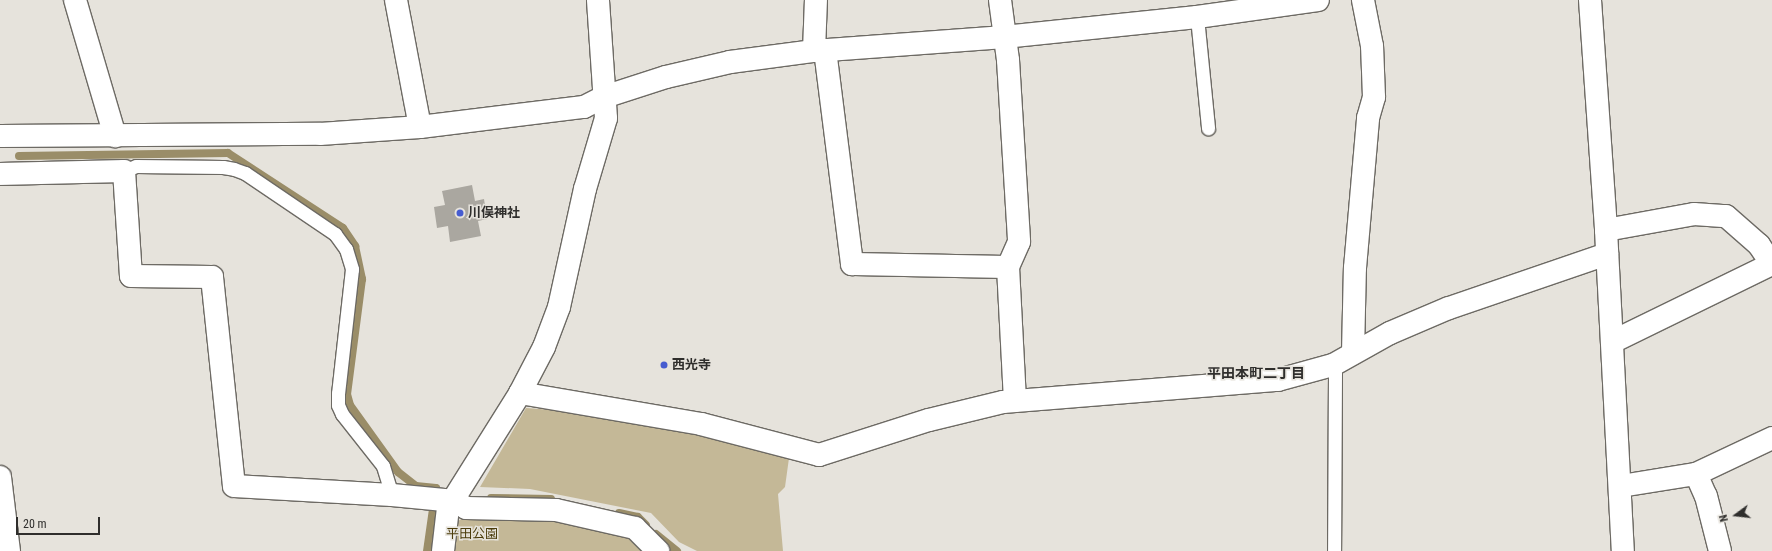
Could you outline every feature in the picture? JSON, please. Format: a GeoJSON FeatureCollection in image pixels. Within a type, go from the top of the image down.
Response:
{"type":"FeatureCollection","features":[{"type":"Feature","properties":{"kind":"street"},"geometry":{"type":"LineString","coordinates":[[74,0],[115,136]]}},
{"type":"Feature","properties":{"kind":"street"},"geometry":{"type":"LineString","coordinates":[[396,0],[420,127]]}},
{"type":"Feature","properties":{"kind":"street"},"geometry":{"type":"LineString","coordinates":[[443,551],[450,501],[520,393],[544,347],[559,307],[585,189],[606,118],[598,0]]}},
{"type":"Feature","properties":{"kind":"street"},"geometry":{"type":"LineString","coordinates":[[816,0],[820,51],[852,264],[1008,266]]}},
{"type":"Feature","properties":{"kind":"street"},"geometry":{"type":"LineString","coordinates":[[1000,0],[1008,60],[1019,242],[1008,266],[1015,402]]}},
{"type":"Feature","properties":{"kind":"street"},"geometry":{"type":"LineString","coordinates":[[0,136],[320,134],[420,127],[584,107],[604,97],[666,77],[730,62],[820,51],[1004,37],[1197,17],[1318,0]]}},
{"type":"Feature","properties":{"kind":"street"},"geometry":{"type":"LineString","coordinates":[[1353,352],[1356,252],[1368,118],[1374,98],[1372,46],[1363,0]]}},
{"type":"Feature","properties":{"kind":"street"},"geometry":{"type":"LineString","coordinates":[[1590,0],[1606,230],[1621,486],[1623,551]]}},
{"type":"Feature","properties":{"kind":"street"},"geometry":{"type":"LineString","coordinates":[[0,174],[124,171],[131,276],[212,277],[234,486],[392,495],[450,501],[466,508],[556,510],[635,528],[658,551]]}},
{"type":"Feature","properties":{"kind":"street"},"geometry":{"type":"LineString","coordinates":[[1606,230],[1694,214],[1726,216],[1759,245],[1772,264],[1612,342]]}},
{"type":"Feature","properties":{"kind":"street"},"geometry":{"type":"LineString","coordinates":[[520,393],[701,424],[819,455],[929,420],[1003,402],[1278,380],[1333,365],[1353,352],[1390,333],[1449,308],[1607,254]]}},
{"type":"Feature","properties":{"kind":"street"},"geometry":{"type":"LineString","coordinates":[[1621,486],[1696,474],[1772,438]]}},
{"type":"Feature","properties":{"kind":"street"},"geometry":{"type":"LineString","coordinates":[[1696,474],[1706,496],[1720,551]]}},
{"type":"Feature","properties":{"kind":"street"},"geometry":{"type":"LineString","coordinates":[[0,477],[9,551]]}},
{"type":"Feature","properties":{"kind":"lane"},"geometry":{"type":"LineString","coordinates":[[1197,17],[1208,128]]}},
{"type":"Feature","properties":{"kind":"lane"},"geometry":{"type":"LineString","coordinates":[[124,171],[136,166],[223,166],[234,169],[245,173],[335,234],[346,249],[352,274],[338,393],[338,405],[342,414],[383,466],[392,495]]}},
{"type":"Feature","properties":{"kind":"lane"},"geometry":{"type":"LineString","coordinates":[[1333,365],[1335,373],[1334,551]]}},
{"type":"Feature","properties":{"kind":"green space"},"geometry":{"type":"Polygon","coordinates":[[[526,408],[567,411],[699,432],[789,458],[785,487],[778,494],[783,551],[697,551],[679,542],[651,513],[530,489],[480,487],[526,408]]]}},
{"type":"Feature","properties":{"kind":"green space","name":"平田公園"},"geometry":{"type":"Polygon","coordinates":[[[466,516],[534,516],[630,534],[647,551],[452,551],[455,523],[466,516]]]}},
{"type":"Feature","properties":{"kind":"building","name":"川俣神社"},"geometry":{"type":"Polygon","coordinates":[[[472,185],[475,201],[484,199],[487,219],[478,221],[481,236],[450,242],[448,226],[437,228],[434,207],[445,205],[442,191],[472,185]]]}},
{"type":"Feature","properties":{"kind":"waterway"},"geometry":{"type":"LineString","coordinates":[[19,156],[228,153],[343,228],[355,246],[362,279],[347,394],[350,405],[398,472],[416,486],[436,488],[427,551]]}},
{"type":"Feature","properties":{"kind":"waterway"},"geometry":{"type":"LineString","coordinates":[[491,498],[551,499]]}},
{"type":"Feature","properties":{"kind":"waterway"},"geometry":{"type":"LineString","coordinates":[[619,513],[638,517],[646,525]]}},
{"type":"Feature","properties":{"kind":"waterway"},"geometry":{"type":"LineString","coordinates":[[656,534],[677,551]]}},
{"type":"Feature","properties":{"kind":"place","name":"川俣神社"},"geometry":{"type":"Point","coordinates":[460,213]}},
{"type":"Feature","properties":{"kind":"place","name":"西光寺"},"geometry":{"type":"Point","coordinates":[664,365]}},
{"type":"Feature","properties":{"kind":"district","name":"平田本町二丁目"},"geometry":{"type":"Point","coordinates":[1256,373]}}]}
